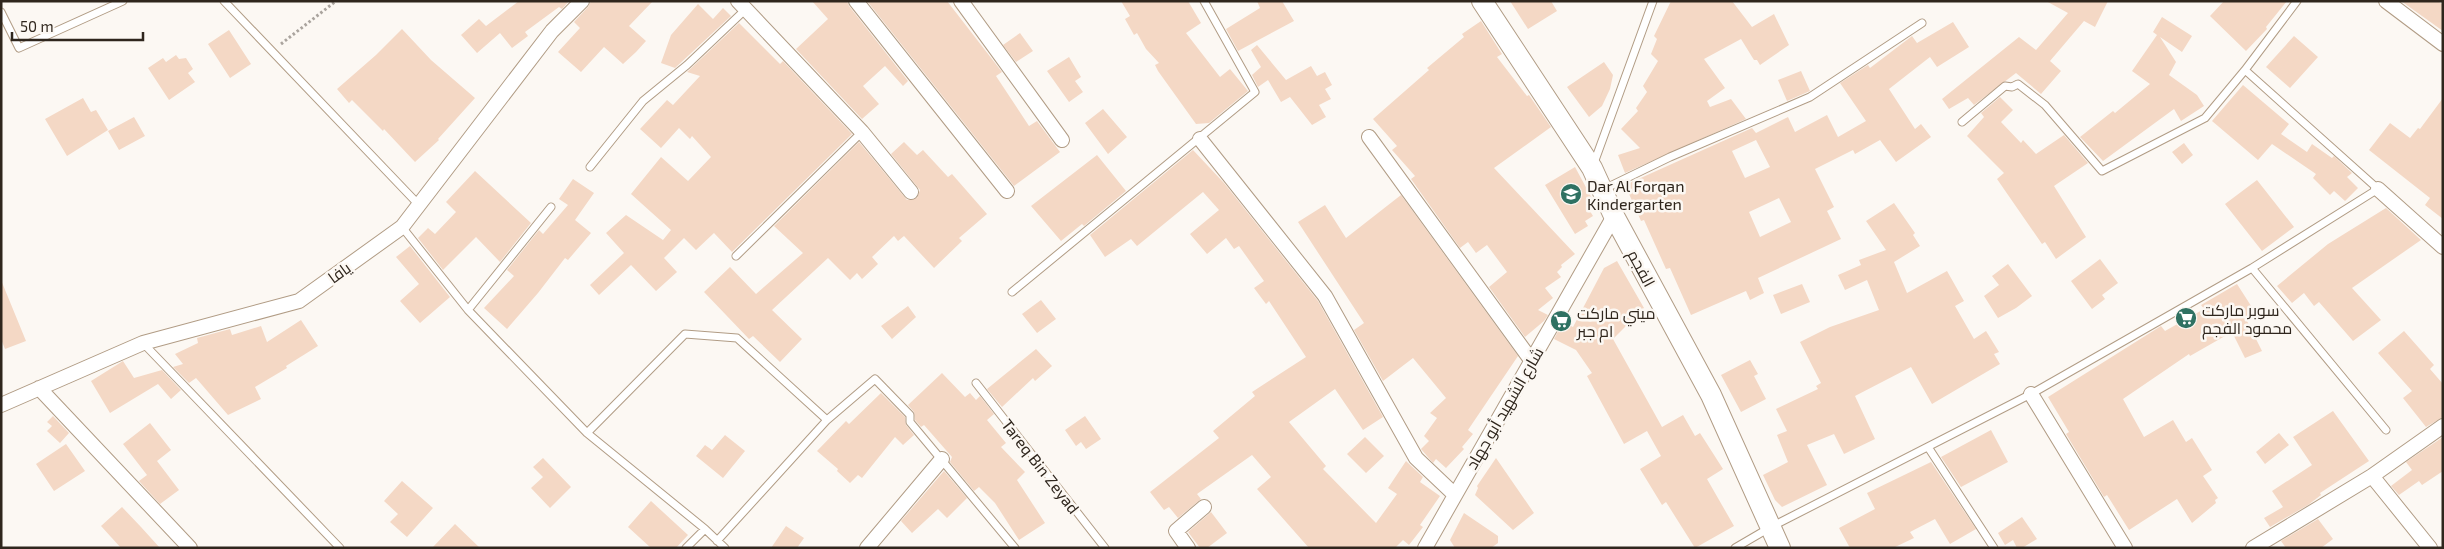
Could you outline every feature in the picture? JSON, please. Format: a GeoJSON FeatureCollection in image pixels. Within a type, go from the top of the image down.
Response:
{"type":"FeatureCollection","features":[{"type":"Feature","properties":{"kind":"main road","name":"الفجم"},"geometry":{"type":"LineString","coordinates":[[1482,1],[1592,168],[1614,216],[1711,395],[1780,548]]}},
{"type":"Feature","properties":{"kind":"street","name":"يافا"},"geometry":{"type":"LineString","coordinates":[[1,405],[143,343],[299,301],[402,227],[552,31],[582,1]]}},
{"type":"Feature","properties":{"kind":"street"},"geometry":{"type":"LineString","coordinates":[[856,1],[1007,190]]}},
{"type":"Feature","properties":{"kind":"street"},"geometry":{"type":"LineString","coordinates":[[961,1],[1062,140]]}},
{"type":"Feature","properties":{"kind":"street"},"geometry":{"type":"LineString","coordinates":[[2386,1],[2443,44]]}},
{"type":"Feature","properties":{"kind":"street"},"geometry":{"type":"LineString","coordinates":[[742,5],[862,132],[911,192]]}},
{"type":"Feature","properties":{"kind":"street"},"geometry":{"type":"LineString","coordinates":[[1369,137],[1531,360]]}},
{"type":"Feature","properties":{"kind":"street"},"geometry":{"type":"LineString","coordinates":[[1200,139],[1325,296],[1416,458],[1455,495]]}},
{"type":"Feature","properties":{"kind":"street"},"geometry":{"type":"LineString","coordinates":[[2378,189],[2443,247]]}},
{"type":"Feature","properties":{"kind":"street","name":"شارع الشهيد أبو جهاد"},"geometry":{"type":"LineString","coordinates":[[1425,548],[1614,216]]}},
{"type":"Feature","properties":{"kind":"street"},"geometry":{"type":"LineString","coordinates":[[39,388],[190,548]]}},
{"type":"Feature","properties":{"kind":"street"},"geometry":{"type":"LineString","coordinates":[[2031,394],[2125,548]]}},
{"type":"Feature","properties":{"kind":"street"},"geometry":{"type":"LineString","coordinates":[[2259,546],[2372,476],[2443,426]]}},
{"type":"Feature","properties":{"kind":"street"},"geometry":{"type":"LineString","coordinates":[[867,548],[942,459]]}},
{"type":"Feature","properties":{"kind":"street"},"geometry":{"type":"LineString","coordinates":[[2372,476],[2430,548]]}},
{"type":"Feature","properties":{"kind":"street"},"geometry":{"type":"LineString","coordinates":[[1188,548],[1176,531],[1204,507]]}},
{"type":"Feature","properties":{"kind":"lane"},"geometry":{"type":"LineString","coordinates":[[1,12],[19,48],[123,1]]}},
{"type":"Feature","properties":{"kind":"lane"},"geometry":{"type":"LineString","coordinates":[[1012,292],[1256,92],[1204,1]]}},
{"type":"Feature","properties":{"kind":"lane"},"geometry":{"type":"LineString","coordinates":[[1592,168],[1654,1]]}},
{"type":"Feature","properties":{"kind":"lane"},"geometry":{"type":"LineString","coordinates":[[1962,122],[2005,86],[2012,87],[2018,84],[2045,105],[2102,171],[2205,118],[2245,70],[2297,1]]}},
{"type":"Feature","properties":{"kind":"lane"},"geometry":{"type":"LineString","coordinates":[[229,3],[272,52],[419,206]]}},
{"type":"Feature","properties":{"kind":"lane"},"geometry":{"type":"LineString","coordinates":[[590,167],[643,101],[687,64],[742,5]]}},
{"type":"Feature","properties":{"kind":"lane"},"geometry":{"type":"LineString","coordinates":[[1602,190],[1670,157],[1810,97],[1922,23]]}},
{"type":"Feature","properties":{"kind":"lane"},"geometry":{"type":"LineString","coordinates":[[1735,548],[1771,527],[2031,394],[2252,268],[2378,189],[2245,70]]}},
{"type":"Feature","properties":{"kind":"lane"},"geometry":{"type":"LineString","coordinates":[[736,256],[862,132]]}},
{"type":"Feature","properties":{"kind":"lane"},"geometry":{"type":"LineString","coordinates":[[468,310],[551,207]]}},
{"type":"Feature","properties":{"kind":"lane"},"geometry":{"type":"LineString","coordinates":[[402,227],[468,310],[587,433],[704,529],[724,548]]}},
{"type":"Feature","properties":{"kind":"lane"},"geometry":{"type":"LineString","coordinates":[[2252,268],[2386,430]]}},
{"type":"Feature","properties":{"kind":"lane"},"geometry":{"type":"LineString","coordinates":[[587,433],[685,334],[737,338],[827,420]]}},
{"type":"Feature","properties":{"kind":"lane"},"geometry":{"type":"LineString","coordinates":[[143,343],[340,548]]}},
{"type":"Feature","properties":{"kind":"lane"},"geometry":{"type":"LineString","coordinates":[[717,541],[827,420],[875,379],[910,415],[910,422],[1015,548]]}},
{"type":"Feature","properties":{"kind":"lane","name":"Tareq Bin Zeyad"},"geometry":{"type":"LineString","coordinates":[[976,383],[1105,548]]}},
{"type":"Feature","properties":{"kind":"lane"},"geometry":{"type":"LineString","coordinates":[[1928,447],[1994,548]]}},
{"type":"Feature","properties":{"kind":"lane"},"geometry":{"type":"LineString","coordinates":[[686,548],[704,529]]}},
{"type":"Feature","properties":{"kind":"path"},"geometry":{"type":"LineString","coordinates":[[272,52],[336,1]]}},
{"type":"Feature","properties":{"kind":"building"},"geometry":{"type":"Polygon","coordinates":[[[519,1],[569,1],[562,9],[559,7],[525,32],[528,36],[512,48],[500,33],[477,53],[461,35],[479,19],[486,26],[519,1]]]}},
{"type":"Feature","properties":{"kind":"building"},"geometry":{"type":"Polygon","coordinates":[[[591,1],[653,1],[629,26],[646,41],[636,52],[623,64],[604,47],[581,72],[558,52],[580,28],[574,22],[591,1]]]}},
{"type":"Feature","properties":{"kind":"building"},"geometry":{"type":"Polygon","coordinates":[[[812,1],[847,1],[908,81],[903,86],[885,66],[863,86],[879,104],[862,119],[796,49],[828,19],[812,1]]]}},
{"type":"Feature","properties":{"kind":"building"},"geometry":{"type":"Polygon","coordinates":[[[867,1],[947,1],[1002,72],[996,76],[1029,126],[1037,121],[1060,152],[1014,186],[867,1]]]}},
{"type":"Feature","properties":{"kind":"building"},"geometry":{"type":"Polygon","coordinates":[[[1121,1],[1188,1],[1201,23],[1186,33],[1220,77],[1230,69],[1248,91],[1209,123],[1196,124],[1158,71],[1155,65],[1159,63],[1146,49],[1137,33],[1134,35],[1125,19],[1130,16],[1121,1]]]}},
{"type":"Feature","properties":{"kind":"building"},"geometry":{"type":"Polygon","coordinates":[[[1257,1],[1282,1],[1294,21],[1238,51],[1226,29],[1260,8],[1257,1]]]}},
{"type":"Feature","properties":{"kind":"building"},"geometry":{"type":"Polygon","coordinates":[[[1510,1],[1551,1],[1557,11],[1528,29],[1510,1]]]}},
{"type":"Feature","properties":{"kind":"building"},"geometry":{"type":"Polygon","coordinates":[[[1671,1],[1732,1],[1752,27],[1774,14],[1789,45],[1760,65],[1757,60],[1754,60],[1741,39],[1704,59],[1725,88],[1707,101],[1710,107],[1731,99],[1746,119],[1625,173],[1618,155],[1640,148],[1621,129],[1638,111],[1636,108],[1647,92],[1643,86],[1658,61],[1651,54],[1657,39],[1654,36],[1671,1]]]}},
{"type":"Feature","properties":{"kind":"building"},"geometry":{"type":"Polygon","coordinates":[[[2046,1],[2108,1],[2095,27],[2084,21],[2050,61],[2061,71],[2041,94],[2016,73],[1974,105],[1968,98],[1949,109],[1942,99],[2019,37],[2036,50],[2068,13],[2046,1]]]}},
{"type":"Feature","properties":{"kind":"building"},"geometry":{"type":"Polygon","coordinates":[[[2224,1],[2287,1],[2266,27],[2267,29],[2246,51],[2210,16],[2224,1]]]}},
{"type":"Feature","properties":{"kind":"building"},"geometry":{"type":"Polygon","coordinates":[[[2401,1],[2438,1],[2443,5],[2443,31],[2401,1]]]}},
{"type":"Feature","properties":{"kind":"building"},"geometry":{"type":"Polygon","coordinates":[[[698,4],[713,19],[723,8],[731,16],[675,68],[661,63],[671,35],[698,4]]]}},
{"type":"Feature","properties":{"kind":"building"},"geometry":{"type":"Polygon","coordinates":[[[2162,17],[2192,36],[2182,52],[2160,37],[2176,62],[2169,75],[2197,95],[2204,106],[2181,121],[2174,109],[2103,161],[2080,137],[2113,111],[2115,113],[2150,84],[2132,71],[2157,35],[2153,32],[2162,17]]]}},
{"type":"Feature","properties":{"kind":"building"},"geometry":{"type":"Polygon","coordinates":[[[1481,21],[1502,54],[1497,57],[1527,96],[1529,95],[1551,127],[1494,168],[1575,254],[1561,265],[1562,267],[1557,272],[1561,277],[1545,288],[1553,298],[1538,310],[1548,315],[1544,321],[1525,337],[1489,287],[1507,272],[1487,245],[1476,253],[1468,242],[1460,248],[1411,179],[1415,176],[1392,150],[1397,146],[1373,119],[1429,70],[1427,68],[1464,37],[1462,34],[1481,21]]]}},
{"type":"Feature","properties":{"kind":"building"},"geometry":{"type":"Polygon","coordinates":[[[1953,22],[1969,47],[1937,67],[1930,57],[1889,89],[1915,129],[1921,124],[1931,137],[1896,162],[1880,140],[1855,154],[1853,150],[1815,169],[1834,207],[1827,211],[1841,239],[1758,278],[1764,293],[1750,300],[1746,291],[1691,315],[1670,268],[1666,269],[1644,220],[1641,221],[1625,185],[1752,128],[1756,133],[1788,117],[1795,132],[1827,115],[1838,137],[1866,121],[1840,83],[1868,65],[1870,68],[1912,36],[1917,43],[1953,22]],[[1756,140],[1732,151],[1745,178],[1770,167],[1756,140]],[[1779,198],[1749,212],[1760,237],[1791,222],[1779,198]]]}},
{"type":"Feature","properties":{"kind":"building"},"geometry":{"type":"Polygon","coordinates":[[[739,23],[780,64],[783,61],[852,134],[732,252],[714,233],[696,250],[684,238],[664,258],[677,272],[656,291],[631,265],[599,295],[590,285],[624,253],[606,233],[626,215],[663,240],[671,230],[631,194],[661,157],[688,181],[711,157],[692,136],[690,139],[679,128],[661,148],[640,129],[667,100],[673,105],[700,76],[687,72],[739,23]]]}},
{"type":"Feature","properties":{"kind":"building"},"geometry":{"type":"Polygon","coordinates":[[[402,29],[431,60],[475,98],[439,140],[415,162],[384,129],[383,131],[352,100],[349,103],[337,89],[402,29]]]}},
{"type":"Feature","properties":{"kind":"building"},"geometry":{"type":"Polygon","coordinates":[[[229,30],[251,64],[230,78],[208,44],[229,30]]]}},
{"type":"Feature","properties":{"kind":"building"},"geometry":{"type":"Polygon","coordinates":[[[1020,33],[1033,51],[1016,62],[1003,45],[1020,33]]]}},
{"type":"Feature","properties":{"kind":"building"},"geometry":{"type":"Polygon","coordinates":[[[2294,36],[2318,57],[2290,88],[2266,67],[2294,36]]]}},
{"type":"Feature","properties":{"kind":"building"},"geometry":{"type":"Polygon","coordinates":[[[1257,45],[1286,80],[1311,66],[1317,76],[1325,72],[1332,85],[1325,89],[1331,99],[1319,105],[1326,117],[1312,125],[1290,97],[1281,102],[1268,80],[1258,87],[1252,75],[1261,67],[1251,50],[1257,45]]]}},
{"type":"Feature","properties":{"kind":"building"},"geometry":{"type":"Polygon","coordinates":[[[176,55],[179,59],[186,58],[193,69],[188,73],[195,82],[169,100],[148,68],[163,58],[166,62],[176,55]]]}},
{"type":"Feature","properties":{"kind":"building"},"geometry":{"type":"Polygon","coordinates":[[[1069,57],[1081,77],[1075,81],[1083,92],[1069,102],[1047,71],[1069,57]]]}},
{"type":"Feature","properties":{"kind":"building"},"geometry":{"type":"Polygon","coordinates":[[[1604,62],[1613,75],[1610,89],[1602,106],[1589,117],[1567,87],[1604,62]]]}},
{"type":"Feature","properties":{"kind":"building"},"geometry":{"type":"Polygon","coordinates":[[[1801,71],[1810,91],[1787,101],[1778,80],[1801,71]]]}},
{"type":"Feature","properties":{"kind":"building"},"geometry":{"type":"Polygon","coordinates":[[[2243,85],[2289,124],[2281,134],[2307,152],[2312,144],[2332,158],[2334,156],[2352,173],[2347,177],[2358,188],[2345,201],[2334,191],[2330,195],[2313,178],[2316,174],[2272,144],[2258,160],[2212,121],[2243,85]]]}},
{"type":"Feature","properties":{"kind":"building"},"geometry":{"type":"Polygon","coordinates":[[[2000,97],[2013,110],[2001,122],[2021,143],[2023,140],[2036,154],[2064,135],[2088,163],[2054,186],[2086,237],[2056,259],[2045,242],[2042,244],[1997,179],[2004,173],[1967,136],[1984,117],[1981,113],[2000,97]]]}},
{"type":"Feature","properties":{"kind":"building"},"geometry":{"type":"Polygon","coordinates":[[[83,98],[91,112],[96,110],[108,130],[67,156],[45,119],[83,98]]]}},
{"type":"Feature","properties":{"kind":"building"},"geometry":{"type":"Polygon","coordinates":[[[2443,98],[2443,219],[2425,205],[2430,198],[2369,150],[2390,123],[2410,138],[2418,128],[2420,129],[2443,98]]]}},
{"type":"Feature","properties":{"kind":"building"},"geometry":{"type":"Polygon","coordinates":[[[1103,109],[1127,137],[1108,154],[1085,123],[1103,109]]]}},
{"type":"Feature","properties":{"kind":"building"},"geometry":{"type":"Polygon","coordinates":[[[134,117],[145,136],[119,150],[108,131],[134,117]]]}},
{"type":"Feature","properties":{"kind":"building"},"geometry":{"type":"Polygon","coordinates":[[[859,142],[907,200],[917,198],[920,190],[891,154],[904,142],[917,155],[923,150],[948,177],[952,174],[987,214],[959,238],[962,241],[934,268],[904,236],[898,241],[894,236],[872,257],[878,264],[862,279],[857,273],[850,280],[828,258],[772,310],[802,339],[780,362],[753,336],[749,339],[704,292],[730,267],[756,294],[803,253],[774,226],[859,142]]]}},
{"type":"Feature","properties":{"kind":"building"},"geometry":{"type":"Polygon","coordinates":[[[2184,143],[2193,155],[2182,164],[2172,152],[2184,143]]]}},
{"type":"Feature","properties":{"kind":"building"},"geometry":{"type":"Polygon","coordinates":[[[1193,150],[1224,183],[1318,301],[1383,417],[1363,430],[1335,389],[1289,422],[1326,466],[1323,469],[1376,523],[1397,494],[1388,488],[1406,461],[1423,477],[1420,482],[1440,496],[1420,525],[1423,527],[1409,545],[1403,540],[1395,548],[1309,548],[1257,489],[1271,477],[1252,455],[1197,494],[1201,499],[1178,518],[1169,507],[1164,510],[1150,492],[1219,438],[1213,431],[1255,396],[1252,392],[1306,357],[1269,301],[1266,304],[1254,288],[1264,281],[1239,246],[1234,249],[1226,238],[1207,254],[1190,234],[1219,210],[1203,192],[1137,246],[1131,239],[1105,257],[1090,235],[1193,150]]]}},
{"type":"Feature","properties":{"kind":"building"},"geometry":{"type":"Polygon","coordinates":[[[1097,155],[1126,191],[1084,226],[1082,224],[1061,241],[1031,206],[1097,155]]]}},
{"type":"Feature","properties":{"kind":"building","name":"Dar Al Forqan Kindergarten"},"geometry":{"type":"Polygon","coordinates":[[[1575,167],[1595,204],[1588,208],[1593,216],[1585,221],[1588,226],[1575,234],[1545,185],[1575,167]]]}},
{"type":"Feature","properties":{"kind":"building"},"geometry":{"type":"Polygon","coordinates":[[[475,171],[531,223],[500,262],[476,237],[443,270],[418,238],[428,228],[435,234],[456,212],[446,202],[475,171]]]}},
{"type":"Feature","properties":{"kind":"building"},"geometry":{"type":"Polygon","coordinates":[[[573,179],[594,193],[575,220],[591,233],[568,260],[565,258],[507,329],[484,308],[514,276],[507,270],[539,230],[543,234],[568,205],[559,199],[573,179]]]}},
{"type":"Feature","properties":{"kind":"building"},"geometry":{"type":"Polygon","coordinates":[[[2257,180],[2294,227],[2262,251],[2225,204],[2257,180]]]}},
{"type":"Feature","properties":{"kind":"building"},"geometry":{"type":"Polygon","coordinates":[[[1401,195],[1518,356],[1468,430],[1473,434],[1462,447],[1464,449],[1446,468],[1436,459],[1433,463],[1421,449],[1429,441],[1424,436],[1437,418],[1430,413],[1446,398],[1413,358],[1383,381],[1354,330],[1364,323],[1298,222],[1325,205],[1346,238],[1401,195]]]}},
{"type":"Feature","properties":{"kind":"building"},"geometry":{"type":"Polygon","coordinates":[[[1894,203],[1915,233],[1913,235],[1920,246],[1894,262],[1907,293],[1947,271],[1964,301],[1955,306],[1974,339],[1986,331],[1999,352],[1994,354],[2000,364],[1932,404],[1911,367],[1855,396],[1875,439],[1844,454],[1834,434],[1807,445],[1827,485],[1782,507],[1775,500],[1763,475],[1788,462],[1777,435],[1787,431],[1776,409],[1818,389],[1816,386],[1821,383],[1800,342],[1830,327],[1879,310],[1867,280],[1845,290],[1838,275],[1861,265],[1859,260],[1886,250],[1866,221],[1894,203]]]}},
{"type":"Feature","properties":{"kind":"building"},"geometry":{"type":"Polygon","coordinates":[[[2386,208],[2421,240],[2352,288],[2381,320],[2353,341],[2319,302],[2314,306],[2304,293],[2292,303],[2277,286],[2328,244],[2386,208]]]}},
{"type":"Feature","properties":{"kind":"building"},"geometry":{"type":"Polygon","coordinates":[[[410,246],[450,297],[420,323],[400,301],[419,284],[396,257],[410,246]]]}},
{"type":"Feature","properties":{"kind":"building"},"geometry":{"type":"Polygon","coordinates":[[[2100,259],[2118,283],[2102,295],[2105,299],[2092,309],[2071,281],[2100,259]]]}},
{"type":"Feature","properties":{"kind":"building"},"geometry":{"type":"Polygon","coordinates":[[[1617,261],[1644,308],[1613,339],[1662,427],[1683,415],[1695,436],[1700,433],[1723,469],[1707,479],[1734,526],[1695,548],[1666,502],[1662,505],[1640,469],[1661,456],[1647,431],[1624,444],[1587,376],[1592,373],[1576,350],[1554,339],[1563,322],[1573,327],[1604,268],[1617,261]]]}},
{"type":"Feature","properties":{"kind":"building"},"geometry":{"type":"Polygon","coordinates":[[[2008,264],[2032,296],[1998,318],[1984,296],[1999,285],[1992,276],[2008,264]]]}},
{"type":"Feature","properties":{"kind":"building"},"geometry":{"type":"Polygon","coordinates":[[[1,280],[26,341],[5,349],[1,339],[1,280]]]}},
{"type":"Feature","properties":{"kind":"building"},"geometry":{"type":"Polygon","coordinates":[[[1802,284],[1810,302],[1781,314],[1773,295],[1802,284]]]}},
{"type":"Feature","properties":{"kind":"building"},"geometry":{"type":"Polygon","coordinates":[[[2237,284],[2255,312],[2245,317],[2262,351],[2245,358],[2232,332],[2190,356],[2189,354],[2123,399],[2144,437],[2173,420],[2186,442],[2192,438],[2212,470],[2203,476],[2218,498],[2215,500],[2216,503],[2192,523],[2177,499],[2129,530],[2107,495],[2104,497],[2066,434],[2069,432],[2048,397],[2161,326],[2165,331],[2204,309],[2201,305],[2237,284]]]}},
{"type":"Feature","properties":{"kind":"building"},"geometry":{"type":"Polygon","coordinates":[[[1041,300],[1056,319],[1037,333],[1022,314],[1041,300]]]}},
{"type":"Feature","properties":{"kind":"building"},"geometry":{"type":"Polygon","coordinates":[[[908,306],[916,317],[892,339],[881,326],[908,306]]]}},
{"type":"Feature","properties":{"kind":"building"},"geometry":{"type":"Polygon","coordinates":[[[301,320],[318,346],[286,366],[287,368],[255,387],[261,399],[228,415],[196,378],[189,383],[173,367],[183,364],[175,354],[198,343],[197,338],[230,329],[232,335],[261,326],[267,342],[301,320]]]}},
{"type":"Feature","properties":{"kind":"building"},"geometry":{"type":"Polygon","coordinates":[[[2404,331],[2434,365],[2430,369],[2443,384],[2443,417],[2426,427],[2403,398],[2412,391],[2378,353],[2404,331]]]}},
{"type":"Feature","properties":{"kind":"building"},"geometry":{"type":"Polygon","coordinates":[[[1036,349],[1052,366],[1035,381],[1033,378],[1002,407],[987,389],[1036,349]]]}},
{"type":"Feature","properties":{"kind":"building"},"geometry":{"type":"Polygon","coordinates":[[[1750,360],[1758,374],[1754,376],[1766,399],[1741,412],[1721,375],[1750,360]]]}},
{"type":"Feature","properties":{"kind":"building"},"geometry":{"type":"Polygon","coordinates":[[[123,361],[134,378],[162,370],[181,390],[171,399],[158,384],[110,413],[91,381],[123,361]]]}},
{"type":"Feature","properties":{"kind":"building"},"geometry":{"type":"Polygon","coordinates":[[[942,373],[965,397],[970,393],[976,400],[980,396],[994,414],[987,420],[1006,443],[1001,447],[1025,472],[1017,480],[1045,523],[1019,540],[995,503],[979,487],[974,491],[950,462],[952,457],[924,425],[921,427],[915,420],[914,412],[908,405],[942,373]]]}},
{"type":"Feature","properties":{"kind":"building"},"geometry":{"type":"Polygon","coordinates":[[[881,393],[905,417],[906,425],[914,435],[903,445],[895,437],[862,478],[858,475],[850,483],[837,471],[838,469],[817,451],[846,421],[849,424],[881,393]]]}},
{"type":"Feature","properties":{"kind":"building"},"geometry":{"type":"Polygon","coordinates":[[[2333,411],[2369,461],[2320,493],[2321,495],[2308,505],[2270,527],[2264,518],[2283,507],[2272,491],[2312,465],[2293,437],[2333,411]]]}},
{"type":"Feature","properties":{"kind":"building"},"geometry":{"type":"Polygon","coordinates":[[[53,416],[69,433],[60,443],[47,431],[52,426],[47,422],[53,416]]]}},
{"type":"Feature","properties":{"kind":"building"},"geometry":{"type":"Polygon","coordinates":[[[1085,416],[1101,439],[1086,449],[1081,442],[1076,446],[1065,430],[1085,416]]]}},
{"type":"Feature","properties":{"kind":"building"},"geometry":{"type":"Polygon","coordinates":[[[150,423],[171,450],[157,461],[179,490],[160,504],[139,481],[147,475],[123,444],[150,423]]]}},
{"type":"Feature","properties":{"kind":"building"},"geometry":{"type":"Polygon","coordinates":[[[1991,430],[2008,462],[1961,487],[1941,457],[1991,430]]]}},
{"type":"Feature","properties":{"kind":"building"},"geometry":{"type":"Polygon","coordinates":[[[2279,433],[2289,445],[2265,464],[2256,452],[2279,433]]]}},
{"type":"Feature","properties":{"kind":"building"},"geometry":{"type":"Polygon","coordinates":[[[725,435],[745,451],[723,478],[696,456],[705,445],[712,450],[725,435]]]}},
{"type":"Feature","properties":{"kind":"building"},"geometry":{"type":"Polygon","coordinates":[[[1365,437],[1384,456],[1366,473],[1347,454],[1365,437]]]}},
{"type":"Feature","properties":{"kind":"building"},"geometry":{"type":"Polygon","coordinates":[[[2443,437],[2443,471],[2422,485],[2419,481],[2399,495],[2391,486],[2412,470],[2406,462],[2443,437]]]}},
{"type":"Feature","properties":{"kind":"building"},"geometry":{"type":"Polygon","coordinates":[[[66,444],[85,471],[54,491],[36,464],[66,444]]]}},
{"type":"Feature","properties":{"kind":"building"},"geometry":{"type":"Polygon","coordinates":[[[543,458],[571,487],[550,508],[531,488],[543,477],[533,467],[543,458]]]}},
{"type":"Feature","properties":{"kind":"building"},"geometry":{"type":"Polygon","coordinates":[[[1496,458],[1534,513],[1513,530],[1475,495],[1477,486],[1496,458]]]}},
{"type":"Feature","properties":{"kind":"building"},"geometry":{"type":"Polygon","coordinates":[[[1931,462],[1976,529],[1950,544],[1935,519],[1910,532],[1914,538],[1893,548],[1850,548],[1839,528],[1875,509],[1867,493],[1931,462]]]}},
{"type":"Feature","properties":{"kind":"building"},"geometry":{"type":"Polygon","coordinates":[[[944,471],[967,498],[947,518],[938,509],[912,533],[901,521],[944,471]]]}},
{"type":"Feature","properties":{"kind":"building"},"geometry":{"type":"Polygon","coordinates":[[[402,481],[433,508],[407,537],[390,522],[398,514],[384,501],[402,481]]]}},
{"type":"Feature","properties":{"kind":"building"},"geometry":{"type":"Polygon","coordinates":[[[651,501],[688,535],[676,548],[651,548],[628,527],[651,501]]]}},
{"type":"Feature","properties":{"kind":"building"},"geometry":{"type":"Polygon","coordinates":[[[122,507],[160,548],[121,548],[101,526],[122,507]]]}},
{"type":"Feature","properties":{"kind":"building"},"geometry":{"type":"Polygon","coordinates":[[[1211,512],[1227,533],[1207,548],[1200,548],[1188,532],[1211,512]]]}},
{"type":"Feature","properties":{"kind":"building"},"geometry":{"type":"Polygon","coordinates":[[[1464,513],[1498,536],[1498,543],[1491,548],[1455,548],[1450,540],[1464,513]]]}},
{"type":"Feature","properties":{"kind":"building"},"geometry":{"type":"Polygon","coordinates":[[[2022,517],[2037,539],[2022,548],[2017,548],[2013,540],[2005,545],[1998,533],[2022,517]]]}},
{"type":"Feature","properties":{"kind":"building"},"geometry":{"type":"Polygon","coordinates":[[[2318,519],[2333,539],[2321,548],[2286,548],[2281,541],[2318,519]]]}},
{"type":"Feature","properties":{"kind":"building"},"geometry":{"type":"Polygon","coordinates":[[[455,524],[480,548],[432,548],[455,524]]]}},
{"type":"Feature","properties":{"kind":"building"},"geometry":{"type":"Polygon","coordinates":[[[786,526],[804,538],[797,548],[771,548],[786,526]]]}},
{"type":"Feature","properties":{"kind":"place","name":"Dar Al Forqan Kindergarten"},"geometry":{"type":"Point","coordinates":[1571,194]}},
{"type":"Feature","properties":{"kind":"place","name":"سوبر ماركت محمود الفجم"},"geometry":{"type":"Point","coordinates":[2186,318]}},
{"type":"Feature","properties":{"kind":"place","name":"ميني ماركت ام جبر"},"geometry":{"type":"Point","coordinates":[1561,321]}}]}
